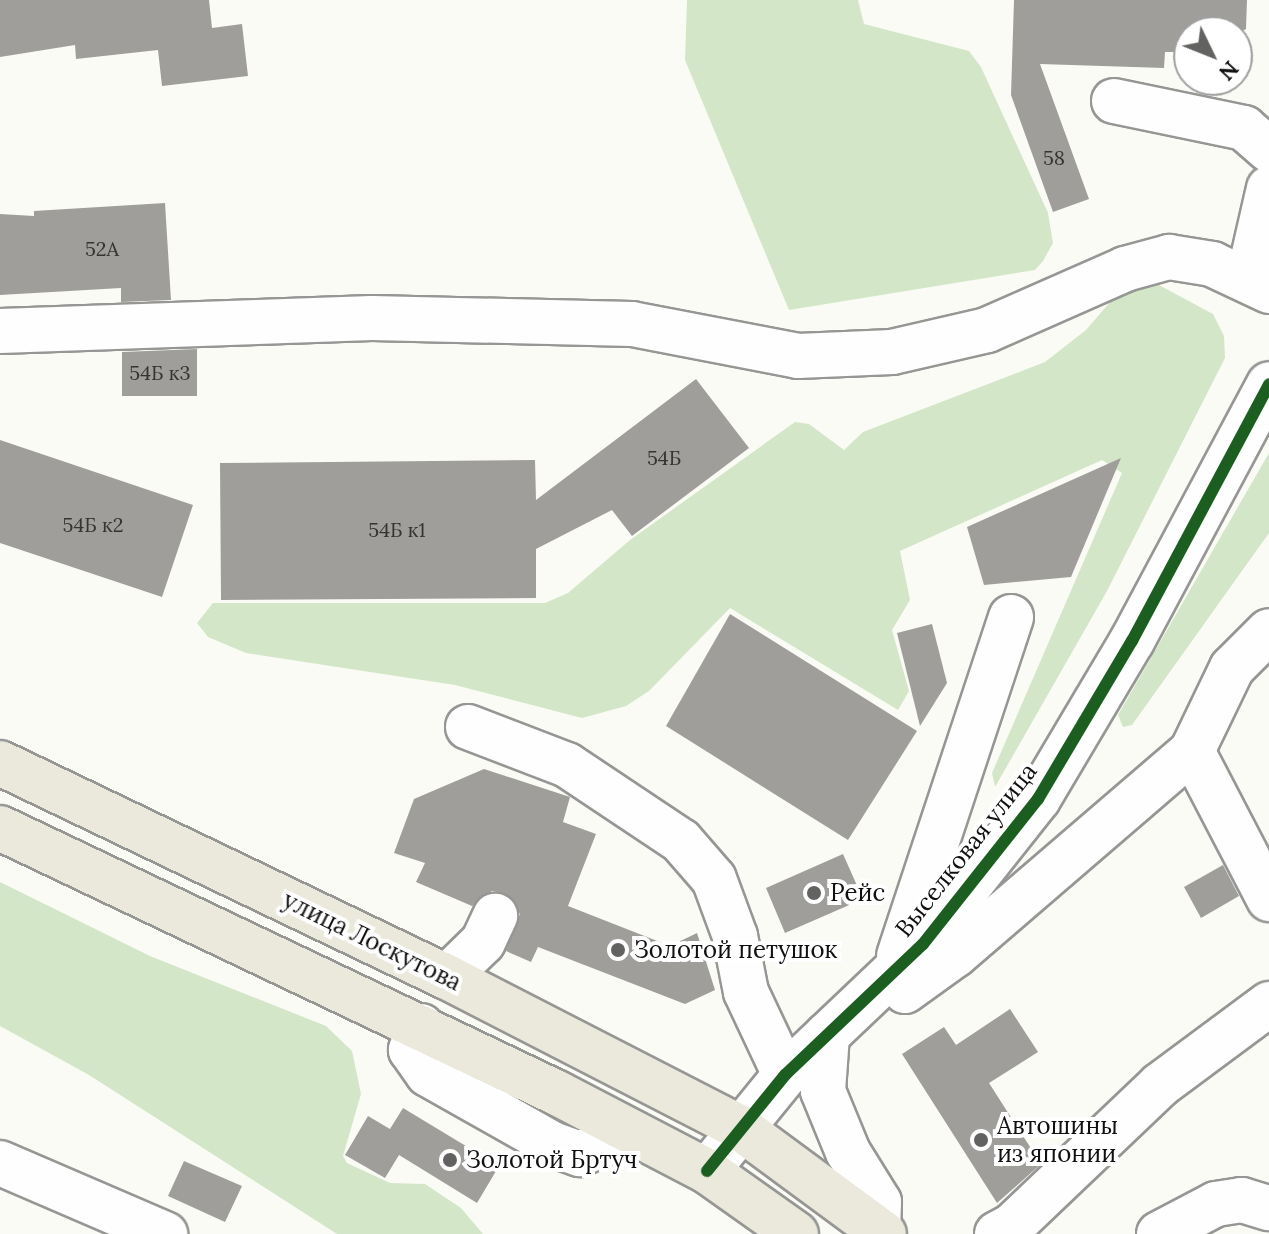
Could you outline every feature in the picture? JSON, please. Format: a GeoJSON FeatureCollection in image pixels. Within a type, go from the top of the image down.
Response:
{"type":"FeatureCollection","features":[{"type":"Feature","properties":{"kind":"main road","name":"улица Лоскутова"},"geometry":{"type":"LineString","coordinates":[[0,763],[447,977],[739,1127]]}},
{"type":"Feature","properties":{"kind":"main road"},"geometry":{"type":"LineString","coordinates":[[0,828],[421,1026],[629,1131],[707,1171],[796,1234]]}},
{"type":"Feature","properties":{"kind":"main road"},"geometry":{"type":"LineString","coordinates":[[739,1127],[881,1231]]}},
{"type":"Feature","properties":{"kind":"street"},"geometry":{"type":"LineString","coordinates":[[1114,101],[1244,128],[1269,150]]}},
{"type":"Feature","properties":{"kind":"street"},"geometry":{"type":"LineString","coordinates":[[0,331],[403,318],[632,324],[798,356],[892,352],[987,330],[1125,269],[1169,257],[1212,264],[1258,286],[1269,188]]}},
{"type":"Feature","properties":{"kind":"street","name":"Выселковая улица"},"geometry":{"type":"LineString","coordinates":[[707,1171],[739,1127],[785,1075],[882,984],[1038,799],[1132,641],[1269,384]]}},
{"type":"Feature","properties":{"kind":"street"},"geometry":{"type":"LineString","coordinates":[[1011,617],[882,984],[904,991],[955,955],[1192,751],[1232,668],[1269,631]]}},
{"type":"Feature","properties":{"kind":"street"},"geometry":{"type":"LineString","coordinates":[[468,727],[567,765],[681,841],[714,879],[735,936],[746,992],[785,1075]]}},
{"type":"Feature","properties":{"kind":"street"},"geometry":{"type":"LineString","coordinates":[[1192,751],[1269,899]]}},
{"type":"Feature","properties":{"kind":"street"},"geometry":{"type":"LineString","coordinates":[[447,977],[483,942],[495,916]]}},
{"type":"Feature","properties":{"kind":"street"},"geometry":{"type":"LineString","coordinates":[[997,1234],[1012,1226],[1160,1085],[1269,1004]]}},
{"type":"Feature","properties":{"kind":"street"},"geometry":{"type":"LineString","coordinates":[[827,1035],[823,1091],[848,1152],[879,1202],[881,1231]]}},
{"type":"Feature","properties":{"kind":"street"},"geometry":{"type":"LineString","coordinates":[[0,1163],[165,1234]]}},
{"type":"Feature","properties":{"kind":"street"},"geometry":{"type":"LineString","coordinates":[[1159,1234],[1216,1204],[1242,1200],[1269,1208]]}},
{"type":"Feature","properties":{"kind":"green space"},"geometry":{"type":"Polygon","coordinates":[[[687,0],[858,0],[864,24],[969,51],[981,67],[1048,213],[1053,243],[1043,261],[1035,270],[789,310],[685,60],[687,0]]]}},
{"type":"Feature","properties":{"kind":"green space"},"geometry":{"type":"Polygon","coordinates":[[[1155,283],[1213,314],[1224,336],[1225,358],[1107,591],[995,787],[992,773],[1122,473],[1102,460],[900,551],[910,600],[892,630],[909,691],[898,710],[730,608],[649,691],[626,706],[582,718],[455,685],[246,653],[208,637],[197,623],[213,603],[545,603],[568,593],[630,540],[795,422],[809,424],[844,450],[863,432],[1045,362],[1086,330],[1111,301],[1155,283]]]}},
{"type":"Feature","properties":{"kind":"green space"},"geometry":{"type":"Polygon","coordinates":[[[1269,453],[1269,533],[1132,725],[1123,727],[1118,715],[1269,453]]]}},
{"type":"Feature","properties":{"kind":"green space"},"geometry":{"type":"Polygon","coordinates":[[[0,882],[150,956],[326,1026],[352,1051],[361,1094],[343,1156],[347,1163],[390,1183],[425,1184],[461,1208],[483,1234],[337,1234],[89,1075],[0,1026],[0,882]]]}},
{"type":"Feature","properties":{"kind":"building"},"geometry":{"type":"Polygon","coordinates":[[[0,0],[209,0],[212,28],[242,24],[248,76],[162,86],[158,50],[76,59],[75,45],[0,57],[0,0]]]}},
{"type":"Feature","properties":{"kind":"building"},"geometry":{"type":"Polygon","coordinates":[[[1014,0],[1247,0],[1246,16],[1173,16],[1173,52],[1165,52],[1164,68],[1040,64],[1089,199],[1053,212],[1011,95],[1014,0]]]}},
{"type":"Feature","properties":{"kind":"building"},"geometry":{"type":"Polygon","coordinates":[[[165,203],[171,300],[121,302],[121,288],[0,295],[0,214],[34,216],[34,211],[165,203]]]}},
{"type":"Feature","properties":{"kind":"building"},"geometry":{"type":"Polygon","coordinates":[[[197,349],[197,396],[122,396],[122,352],[197,349]]]}},
{"type":"Feature","properties":{"kind":"building"},"geometry":{"type":"Polygon","coordinates":[[[696,379],[749,448],[632,536],[612,510],[536,549],[536,598],[221,600],[220,463],[535,460],[536,500],[696,379]]]}},
{"type":"Feature","properties":{"kind":"building"},"geometry":{"type":"Polygon","coordinates":[[[0,440],[193,505],[162,597],[0,543],[0,440]]]}},
{"type":"Feature","properties":{"kind":"building"},"geometry":{"type":"Polygon","coordinates":[[[1121,458],[1071,577],[984,585],[967,527],[1121,458]]]}},
{"type":"Feature","properties":{"kind":"building"},"geometry":{"type":"Polygon","coordinates":[[[730,614],[917,731],[848,840],[666,726],[730,614]]]}},
{"type":"Feature","properties":{"kind":"building"},"geometry":{"type":"Polygon","coordinates":[[[932,624],[947,683],[920,726],[897,633],[932,624]]]}},
{"type":"Feature","properties":{"kind":"building"},"geometry":{"type":"Polygon","coordinates":[[[484,769],[570,797],[563,822],[596,834],[568,906],[670,946],[697,933],[715,990],[685,1004],[538,947],[531,962],[506,951],[520,914],[506,894],[492,891],[472,906],[416,882],[425,863],[394,853],[414,799],[484,769]]]}},
{"type":"Feature","properties":{"kind":"building","name":"Рейс"},"geometry":{"type":"Polygon","coordinates":[[[843,854],[863,899],[785,933],[766,888],[843,854]]]}},
{"type":"Feature","properties":{"kind":"building"},"geometry":{"type":"Polygon","coordinates":[[[1223,865],[1239,896],[1201,918],[1184,887],[1223,865]]]}},
{"type":"Feature","properties":{"kind":"building"},"geometry":{"type":"Polygon","coordinates":[[[1010,1009],[1038,1052],[989,1083],[1041,1164],[997,1203],[902,1054],[944,1027],[956,1045],[1010,1009]]]}},
{"type":"Feature","properties":{"kind":"building"},"geometry":{"type":"Polygon","coordinates":[[[403,1108],[499,1166],[477,1203],[399,1155],[385,1178],[345,1155],[368,1116],[390,1129],[403,1108]]]}},
{"type":"Feature","properties":{"kind":"building"},"geometry":{"type":"Polygon","coordinates":[[[184,1161],[242,1186],[225,1222],[168,1196],[184,1161]]]}},
{"type":"Feature","properties":{"kind":"cycle path"},"geometry":{"type":"LineString","coordinates":[[707,1171],[785,1075],[923,944],[1038,799],[1132,641],[1269,384]]}},
{"type":"Feature","properties":{"kind":"place","name":"Рейс"},"geometry":{"type":"Point","coordinates":[814,893]}},
{"type":"Feature","properties":{"kind":"place","name":"Золотой петушок"},"geometry":{"type":"Point","coordinates":[618,950]}},
{"type":"Feature","properties":{"kind":"place","name":"Автошины из японии"},"geometry":{"type":"Point","coordinates":[981,1140]}},
{"type":"Feature","properties":{"kind":"place","name":"Золотой Бртуч"},"geometry":{"type":"Point","coordinates":[450,1160]}}]}
